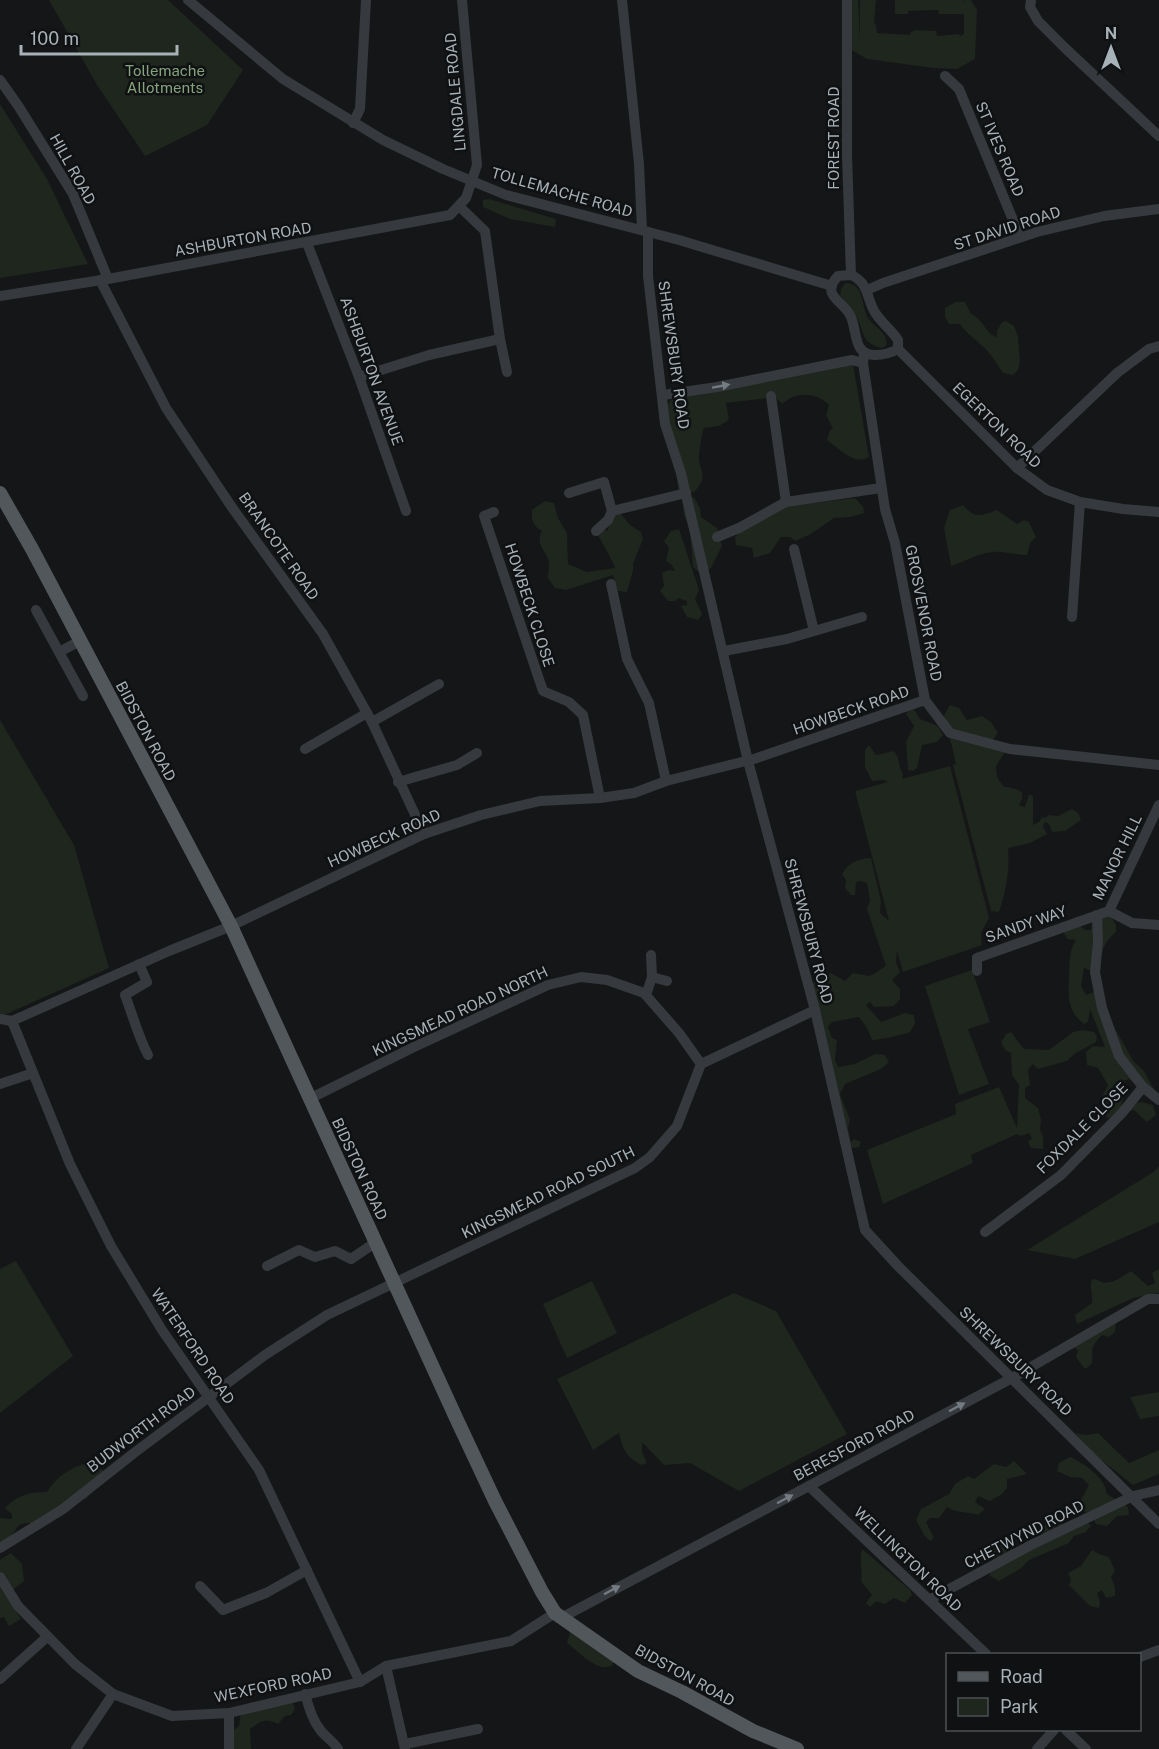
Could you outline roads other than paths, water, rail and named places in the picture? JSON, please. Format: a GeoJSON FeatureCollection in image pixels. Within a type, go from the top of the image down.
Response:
{"type":"FeatureCollection","features":[{"type":"Feature","properties":{"kind":"main road","name":"BIDSTON ROAD"},"geometry":{"type":"LineString","coordinates":[[0,494],[32,549],[231,926],[495,1501],[542,1592],[558,1615],[638,1671],[753,1731],[797,1749]]}},
{"type":"Feature","properties":{"kind":"street"},"geometry":{"type":"LineString","coordinates":[[353,123],[360,109],[366,0]]}},
{"type":"Feature","properties":{"kind":"street","name":"LINGDALE ROAD"},"geometry":{"type":"LineString","coordinates":[[462,0],[477,165],[471,182]]}},
{"type":"Feature","properties":{"kind":"street","name":"SHREWSBURY ROAD"},"geometry":{"type":"LineString","coordinates":[[622,0],[648,276],[665,424],[686,493],[748,761],[814,1010],[865,1230],[898,1266],[1159,1524]]}},
{"type":"Feature","properties":{"kind":"street","name":"FOREST ROAD"},"geometry":{"type":"LineString","coordinates":[[847,0],[847,155],[851,275]]}},
{"type":"Feature","properties":{"kind":"street"},"geometry":{"type":"LineString","coordinates":[[1030,0],[1030,7],[1038,21],[1159,136]]}},
{"type":"Feature","properties":{"kind":"street","name":"TOLLEMACHE ROAD"},"geometry":{"type":"LineString","coordinates":[[191,1],[283,79],[383,140],[471,182],[506,195],[645,231],[832,286]]}},
{"type":"Feature","properties":{"kind":"street","name":"ST IVES ROAD"},"geometry":{"type":"LineString","coordinates":[[945,76],[959,89],[1020,237]]}},
{"type":"Feature","properties":{"kind":"street","name":"HILL ROAD"},"geometry":{"type":"LineString","coordinates":[[0,80],[73,194],[104,280]]}},
{"type":"Feature","properties":{"kind":"street"},"geometry":{"type":"LineString","coordinates":[[471,182],[466,198],[460,207],[485,231],[500,339],[507,372]]}},
{"type":"Feature","properties":{"kind":"street","name":"ASHBURTON ROAD"},"geometry":{"type":"LineString","coordinates":[[0,296],[104,280],[450,216],[460,207]]}},
{"type":"Feature","properties":{"kind":"street","name":"ST DAVID ROAD"},"geometry":{"type":"LineString","coordinates":[[867,290],[1020,237],[1080,221],[1159,209]]}},
{"type":"Feature","properties":{"kind":"street","name":"ASHBURTON AVENUE"},"geometry":{"type":"LineString","coordinates":[[308,243],[359,377],[406,511]]}},
{"type":"Feature","properties":{"kind":"street"},"geometry":{"type":"LineString","coordinates":[[832,286],[838,276],[851,275],[860,280],[867,290]]}},
{"type":"Feature","properties":{"kind":"street","name":"BRANCOTE ROAD"},"geometry":{"type":"LineString","coordinates":[[104,280],[166,408],[231,506],[323,634],[370,718],[424,834]]}},
{"type":"Feature","properties":{"kind":"street","name":"GROSVENOR ROAD"},"geometry":{"type":"LineString","coordinates":[[832,286],[834,298],[850,314],[863,358],[881,488],[895,543],[925,700],[950,733],[1010,749],[1159,765]]}},
{"type":"Feature","properties":{"kind":"street","name":"EGERTON ROAD"},"geometry":{"type":"LineString","coordinates":[[867,290],[874,311],[898,340],[898,349],[1017,468],[1047,490],[1080,502],[1123,510],[1159,512]]}},
{"type":"Feature","properties":{"kind":"street"},"geometry":{"type":"LineString","coordinates":[[359,377],[429,355],[500,339]]}},
{"type":"Feature","properties":{"kind":"street"},"geometry":{"type":"LineString","coordinates":[[1017,468],[1117,373],[1149,349],[1159,345]]}},
{"type":"Feature","properties":{"kind":"street"},"geometry":{"type":"LineString","coordinates":[[663,395],[717,387],[886,354],[898,349]]}},
{"type":"Feature","properties":{"kind":"street"},"geometry":{"type":"LineString","coordinates":[[771,396],[786,502]]}},
{"type":"Feature","properties":{"kind":"street"},"geometry":{"type":"LineString","coordinates":[[569,494],[604,482],[612,511],[608,520],[596,531]]}},
{"type":"Feature","properties":{"kind":"street"},"geometry":{"type":"LineString","coordinates":[[717,537],[739,528],[786,502],[881,488]]}},
{"type":"Feature","properties":{"kind":"street"},"geometry":{"type":"LineString","coordinates":[[612,511],[686,493]]}},
{"type":"Feature","properties":{"kind":"street"},"geometry":{"type":"LineString","coordinates":[[1072,617],[1080,502]]}},
{"type":"Feature","properties":{"kind":"street","name":"HOWBECK CLOSE"},"geometry":{"type":"LineString","coordinates":[[494,512],[484,516],[543,690],[569,702],[583,715],[600,798]]}},
{"type":"Feature","properties":{"kind":"street"},"geometry":{"type":"LineString","coordinates":[[794,549],[814,631]]}},
{"type":"Feature","properties":{"kind":"street"},"geometry":{"type":"LineString","coordinates":[[610,584],[627,659],[649,703],[666,781]]}},
{"type":"Feature","properties":{"kind":"street"},"geometry":{"type":"LineString","coordinates":[[36,610],[83,696]]}},
{"type":"Feature","properties":{"kind":"street"},"geometry":{"type":"LineString","coordinates":[[724,651],[787,639],[862,617]]}},
{"type":"Feature","properties":{"kind":"street"},"geometry":{"type":"LineString","coordinates":[[59,652],[80,641]]}},
{"type":"Feature","properties":{"kind":"street"},"geometry":{"type":"LineString","coordinates":[[305,749],[439,684]]}},
{"type":"Feature","properties":{"kind":"street","name":"HOWBECK ROAD"},"geometry":{"type":"LineString","coordinates":[[12,1022],[231,926],[424,834],[481,815],[540,801],[600,798],[634,793],[666,781],[748,761],[925,700]]}},
{"type":"Feature","properties":{"kind":"street"},"geometry":{"type":"LineString","coordinates":[[399,782],[457,765],[477,753]]}},
{"type":"Feature","properties":{"kind":"street","name":"MANOR HILL"},"geometry":{"type":"LineString","coordinates":[[1097,915],[1109,910],[1119,893],[1159,805]]}},
{"type":"Feature","properties":{"kind":"street"},"geometry":{"type":"LineString","coordinates":[[1109,910],[1132,923],[1159,926]]}},
{"type":"Feature","properties":{"kind":"street"},"geometry":{"type":"LineString","coordinates":[[1097,915],[1098,942],[1095,972],[1102,1008],[1119,1056],[1143,1087],[1159,1100]]}},
{"type":"Feature","properties":{"kind":"street","name":"SANDY WAY"},"geometry":{"type":"LineString","coordinates":[[976,971],[977,958],[1097,915]]}},
{"type":"Feature","properties":{"kind":"street"},"geometry":{"type":"LineString","coordinates":[[646,995],[652,977],[651,955]]}},
{"type":"Feature","properties":{"kind":"street"},"geometry":{"type":"LineString","coordinates":[[140,964],[147,982],[125,996],[137,1026],[137,1035],[148,1055]]}},
{"type":"Feature","properties":{"kind":"street","name":"KINGSMEAD ROAD NORTH"},"geometry":{"type":"LineString","coordinates":[[309,1099],[548,985],[581,977],[607,980],[646,995],[679,1033],[700,1064]]}},
{"type":"Feature","properties":{"kind":"street"},"geometry":{"type":"LineString","coordinates":[[652,977],[667,981]]}},
{"type":"Feature","properties":{"kind":"street"},"geometry":{"type":"LineString","coordinates":[[700,1064],[814,1010]]}},
{"type":"Feature","properties":{"kind":"street"},"geometry":{"type":"LineString","coordinates":[[0,1019],[12,1022]]}},
{"type":"Feature","properties":{"kind":"street","name":"WATERFORD ROAD"},"geometry":{"type":"LineString","coordinates":[[12,1022],[70,1164],[111,1246],[162,1330],[259,1470],[360,1682]]}},
{"type":"Feature","properties":{"kind":"street","name":"KINGSMEAD ROAD SOUTH"},"geometry":{"type":"LineString","coordinates":[[395,1283],[634,1168],[650,1157],[677,1126],[700,1064]]}},
{"type":"Feature","properties":{"kind":"street"},"geometry":{"type":"LineString","coordinates":[[0,1084],[33,1073]]}},
{"type":"Feature","properties":{"kind":"street","name":"FOXDALE CLOSE"},"geometry":{"type":"LineString","coordinates":[[985,1232],[1061,1175],[1122,1113],[1143,1087]]}},
{"type":"Feature","properties":{"kind":"street"},"geometry":{"type":"LineString","coordinates":[[267,1266],[298,1250],[315,1257],[335,1251],[351,1259],[376,1242]]}},
{"type":"Feature","properties":{"kind":"street","name":"BUDWORTH ROAD"},"geometry":{"type":"LineString","coordinates":[[0,1548],[63,1509],[265,1355],[327,1315],[395,1283]]}},
{"type":"Feature","properties":{"kind":"street","name":"BERESFORD ROAD"},"geometry":{"type":"LineString","coordinates":[[558,1615],[1012,1378],[1148,1299],[1159,1299]]}},
{"type":"Feature","properties":{"kind":"street","name":"WELLINGTON ROAD"},"geometry":{"type":"LineString","coordinates":[[809,1486],[985,1653]]}},
{"type":"Feature","properties":{"kind":"street","name":"CHETWYND ROAD"},"geometry":{"type":"LineString","coordinates":[[929,1600],[1031,1545],[1133,1496],[1159,1490]]}},
{"type":"Feature","properties":{"kind":"street"},"geometry":{"type":"LineString","coordinates":[[200,1586],[223,1610],[266,1593],[307,1570]]}},
{"type":"Feature","properties":{"kind":"street","name":"WEXFORD ROAD"},"geometry":{"type":"LineString","coordinates":[[0,1577],[18,1606],[75,1664],[113,1694],[172,1716],[229,1713],[360,1682],[386,1666],[511,1641],[558,1615]]}},
{"type":"Feature","properties":{"kind":"street"},"geometry":{"type":"LineString","coordinates":[[0,1679],[48,1637]]}},
{"type":"Feature","properties":{"kind":"street"},"geometry":{"type":"LineString","coordinates":[[1141,1657],[1159,1650]]}},
{"type":"Feature","properties":{"kind":"street"},"geometry":{"type":"LineString","coordinates":[[386,1666],[405,1746],[478,1729]]}},
{"type":"Feature","properties":{"kind":"street"},"geometry":{"type":"LineString","coordinates":[[76,1749],[113,1694]]}},
{"type":"Feature","properties":{"kind":"street"},"geometry":{"type":"LineString","coordinates":[[305,1694],[313,1719],[338,1749]]}},
{"type":"Feature","properties":{"kind":"street"},"geometry":{"type":"LineString","coordinates":[[229,1713],[229,1749]]}},
{"type":"Feature","properties":{"kind":"street"},"geometry":{"type":"LineString","coordinates":[[1037,1749],[1053,1731]]}},
{"type":"Feature","properties":{"kind":"street"},"geometry":{"type":"LineString","coordinates":[[1067,1731],[1086,1749]]}},
{"type":"Feature","properties":{"kind":"park label","name":"Tollemache Allotments"},"geometry":{"type":"Point","coordinates":[165,78]}}]}
